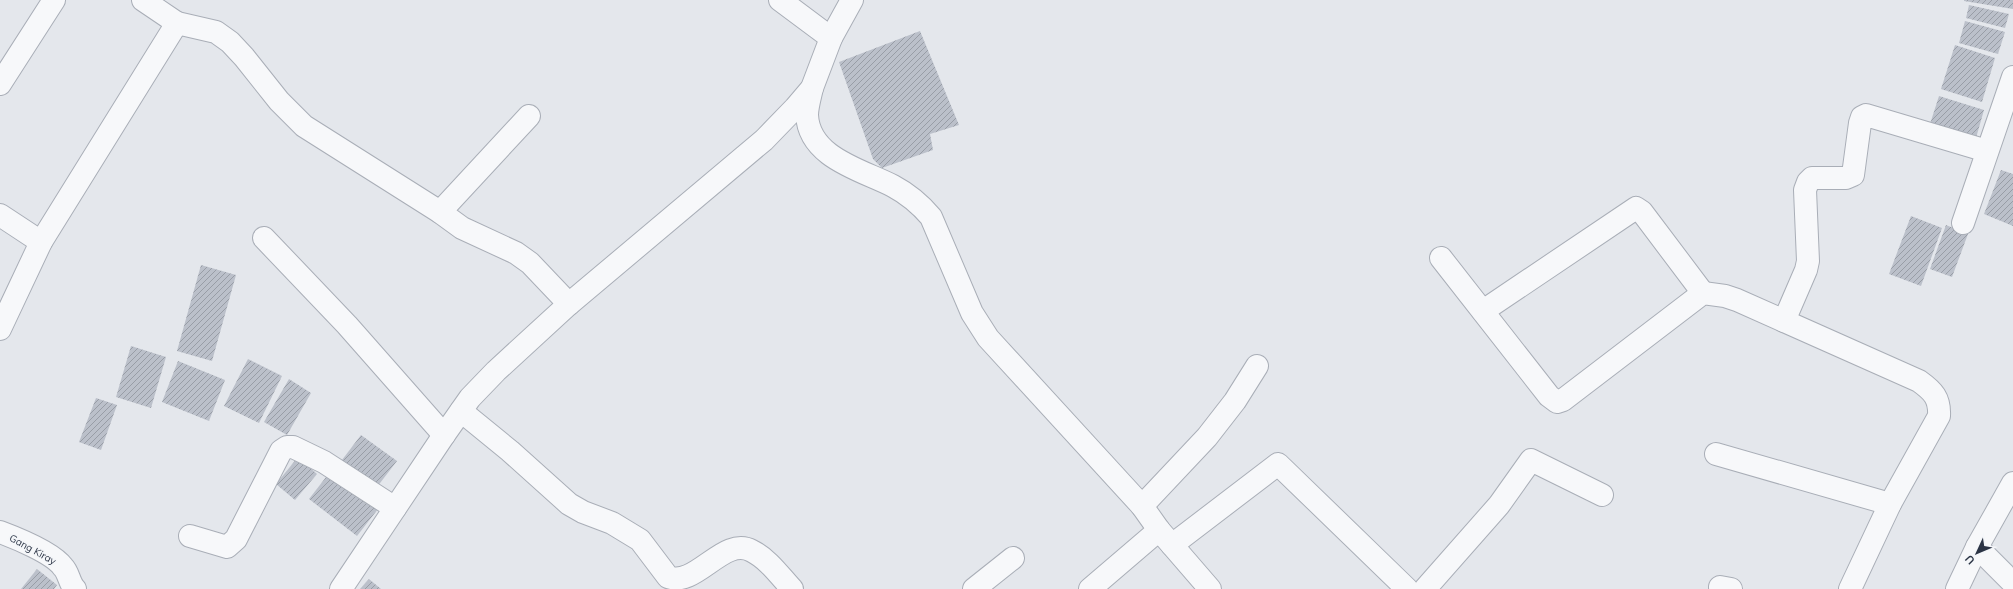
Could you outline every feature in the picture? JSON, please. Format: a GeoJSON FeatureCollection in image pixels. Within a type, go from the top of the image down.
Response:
{"type":"FeatureCollection","features":[{"type":"Feature","properties":{"kind":"street"},"geometry":{"type":"LineString","coordinates":[[0,84],[54,0]]}},
{"type":"Feature","properties":{"kind":"street"},"geometry":{"type":"LineString","coordinates":[[143,0],[177,23],[216,32],[230,42],[279,101],[304,126],[440,212],[462,228],[516,253],[530,263],[569,304]]}},
{"type":"Feature","properties":{"kind":"street"},"geometry":{"type":"LineString","coordinates":[[780,0],[832,38]]}},
{"type":"Feature","properties":{"kind":"street"},"geometry":{"type":"LineString","coordinates":[[852,0],[832,38],[812,88],[807,115],[815,139],[832,156],[894,186],[922,206],[934,222],[972,313],[988,338],[1142,506],[1166,538],[1210,589]]}},
{"type":"Feature","properties":{"kind":"street"},"geometry":{"type":"LineString","coordinates":[[0,329],[40,242],[177,23]]}},
{"type":"Feature","properties":{"kind":"street"},"geometry":{"type":"LineString","coordinates":[[1963,223],[2013,77]]}},
{"type":"Feature","properties":{"kind":"street"},"geometry":{"type":"LineString","coordinates":[[341,589],[470,398],[496,371],[569,304],[782,124],[812,88]]}},
{"type":"Feature","properties":{"kind":"street"},"geometry":{"type":"LineString","coordinates":[[1784,321],[1806,270],[1808,260],[1806,190],[1808,182],[1812,178],[1846,178],[1853,175],[1862,117],[1866,115],[1987,152]]}},
{"type":"Feature","properties":{"kind":"street"},"geometry":{"type":"LineString","coordinates":[[440,212],[529,116]]}},
{"type":"Feature","properties":{"kind":"street"},"geometry":{"type":"LineString","coordinates":[[1483,311],[1636,208],[1642,212],[1703,293]]}},
{"type":"Feature","properties":{"kind":"street"},"geometry":{"type":"LineString","coordinates":[[0,215],[40,242]]}},
{"type":"Feature","properties":{"kind":"street"},"geometry":{"type":"LineString","coordinates":[[264,238],[347,325],[444,435]]}},
{"type":"Feature","properties":{"kind":"street"},"geometry":{"type":"LineString","coordinates":[[1441,258],[1549,396],[1557,402],[1563,400],[1703,293],[1725,296],[1919,381],[1938,397],[1940,416],[1890,504],[1850,589]]}},
{"type":"Feature","properties":{"kind":"street"},"geometry":{"type":"LineString","coordinates":[[1142,506],[1207,437],[1235,401],[1257,366]]}},
{"type":"Feature","properties":{"kind":"street"},"geometry":{"type":"LineString","coordinates":[[461,411],[538,475],[569,504],[583,512],[612,523],[640,540],[668,577],[674,579],[688,576],[724,553],[744,548],[761,556],[792,589]]}},
{"type":"Feature","properties":{"kind":"street"},"geometry":{"type":"LineString","coordinates":[[190,536],[227,547],[231,544],[236,539],[281,451],[287,447],[293,446],[324,462],[396,508]]}},
{"type":"Feature","properties":{"kind":"street"},"geometry":{"type":"LineString","coordinates":[[1716,454],[1890,504]]}},
{"type":"Feature","properties":{"kind":"street"},"geometry":{"type":"LineString","coordinates":[[1425,589],[1499,504],[1531,460],[1602,495]]}},
{"type":"Feature","properties":{"kind":"street"},"geometry":{"type":"LineString","coordinates":[[1090,589],[1278,464],[1407,589]]}},
{"type":"Feature","properties":{"kind":"street"},"geometry":{"type":"LineString","coordinates":[[1957,589],[1977,547],[2013,483]]}},
{"type":"Feature","properties":{"kind":"street","name":"Gang Kiray"},"geometry":{"type":"LineString","coordinates":[[0,532],[18,538],[63,566],[75,589]]}},
{"type":"Feature","properties":{"kind":"street"},"geometry":{"type":"LineString","coordinates":[[1977,547],[2013,583]]}},
{"type":"Feature","properties":{"kind":"street"},"geometry":{"type":"LineString","coordinates":[[974,589],[1013,558]]}},
{"type":"Feature","properties":{"kind":"building"},"geometry":{"type":"Polygon","coordinates":[[[2013,0],[2013,9],[1964,1],[2013,0]]]}},
{"type":"Feature","properties":{"kind":"building"},"geometry":{"type":"Polygon","coordinates":[[[1969,5],[2009,14],[2005,28],[1966,18],[1969,5]]]}},
{"type":"Feature","properties":{"kind":"building"},"geometry":{"type":"Polygon","coordinates":[[[1965,21],[2005,32],[1998,54],[1959,43],[1965,21]]]}},
{"type":"Feature","properties":{"kind":"building"},"geometry":{"type":"Polygon","coordinates":[[[920,31],[959,125],[930,134],[933,150],[882,168],[873,159],[839,62],[920,31]]]}},
{"type":"Feature","properties":{"kind":"building"},"geometry":{"type":"Polygon","coordinates":[[[1955,45],[1995,58],[1982,102],[1941,89],[1955,45]]]}},
{"type":"Feature","properties":{"kind":"building"},"geometry":{"type":"Polygon","coordinates":[[[1939,96],[1984,110],[1976,138],[1930,124],[1939,96]]]}},
{"type":"Feature","properties":{"kind":"building"},"geometry":{"type":"Polygon","coordinates":[[[2001,170],[2013,174],[2013,226],[1984,214],[2001,170]]]}},
{"type":"Feature","properties":{"kind":"building"},"geometry":{"type":"Polygon","coordinates":[[[1911,216],[1942,228],[1921,286],[1889,274],[1911,216]]]}},
{"type":"Feature","properties":{"kind":"building"},"geometry":{"type":"Polygon","coordinates":[[[1946,225],[1968,234],[1952,277],[1930,269],[1946,225]]]}},
{"type":"Feature","properties":{"kind":"building"},"geometry":{"type":"Polygon","coordinates":[[[201,265],[236,275],[212,361],[177,351],[201,265]]]}},
{"type":"Feature","properties":{"kind":"building"},"geometry":{"type":"Polygon","coordinates":[[[131,346],[166,357],[151,408],[116,397],[131,346]]]}},
{"type":"Feature","properties":{"kind":"building"},"geometry":{"type":"Polygon","coordinates":[[[248,359],[282,376],[259,423],[224,406],[248,359]]]}},
{"type":"Feature","properties":{"kind":"building"},"geometry":{"type":"Polygon","coordinates":[[[178,361],[225,380],[209,421],[162,402],[178,361]]]}},
{"type":"Feature","properties":{"kind":"building"},"geometry":{"type":"Polygon","coordinates":[[[289,379],[311,393],[287,435],[264,422],[289,379]]]}},
{"type":"Feature","properties":{"kind":"building"},"geometry":{"type":"Polygon","coordinates":[[[96,398],[117,405],[101,450],[79,442],[96,398]]]}},
{"type":"Feature","properties":{"kind":"building"},"geometry":{"type":"Polygon","coordinates":[[[361,435],[397,461],[377,487],[342,460],[361,435]]]}},
{"type":"Feature","properties":{"kind":"building"},"geometry":{"type":"Polygon","coordinates":[[[298,457],[317,474],[295,500],[276,484],[298,457]]]}},
{"type":"Feature","properties":{"kind":"building"},"geometry":{"type":"Polygon","coordinates":[[[330,472],[378,509],[357,536],[309,499],[330,472]]]}},
{"type":"Feature","properties":{"kind":"building"},"geometry":{"type":"Polygon","coordinates":[[[37,569],[57,585],[54,589],[21,589],[37,569]]]}},
{"type":"Feature","properties":{"kind":"building"},"geometry":{"type":"Polygon","coordinates":[[[369,579],[381,589],[360,589],[369,579]]]}}]}
